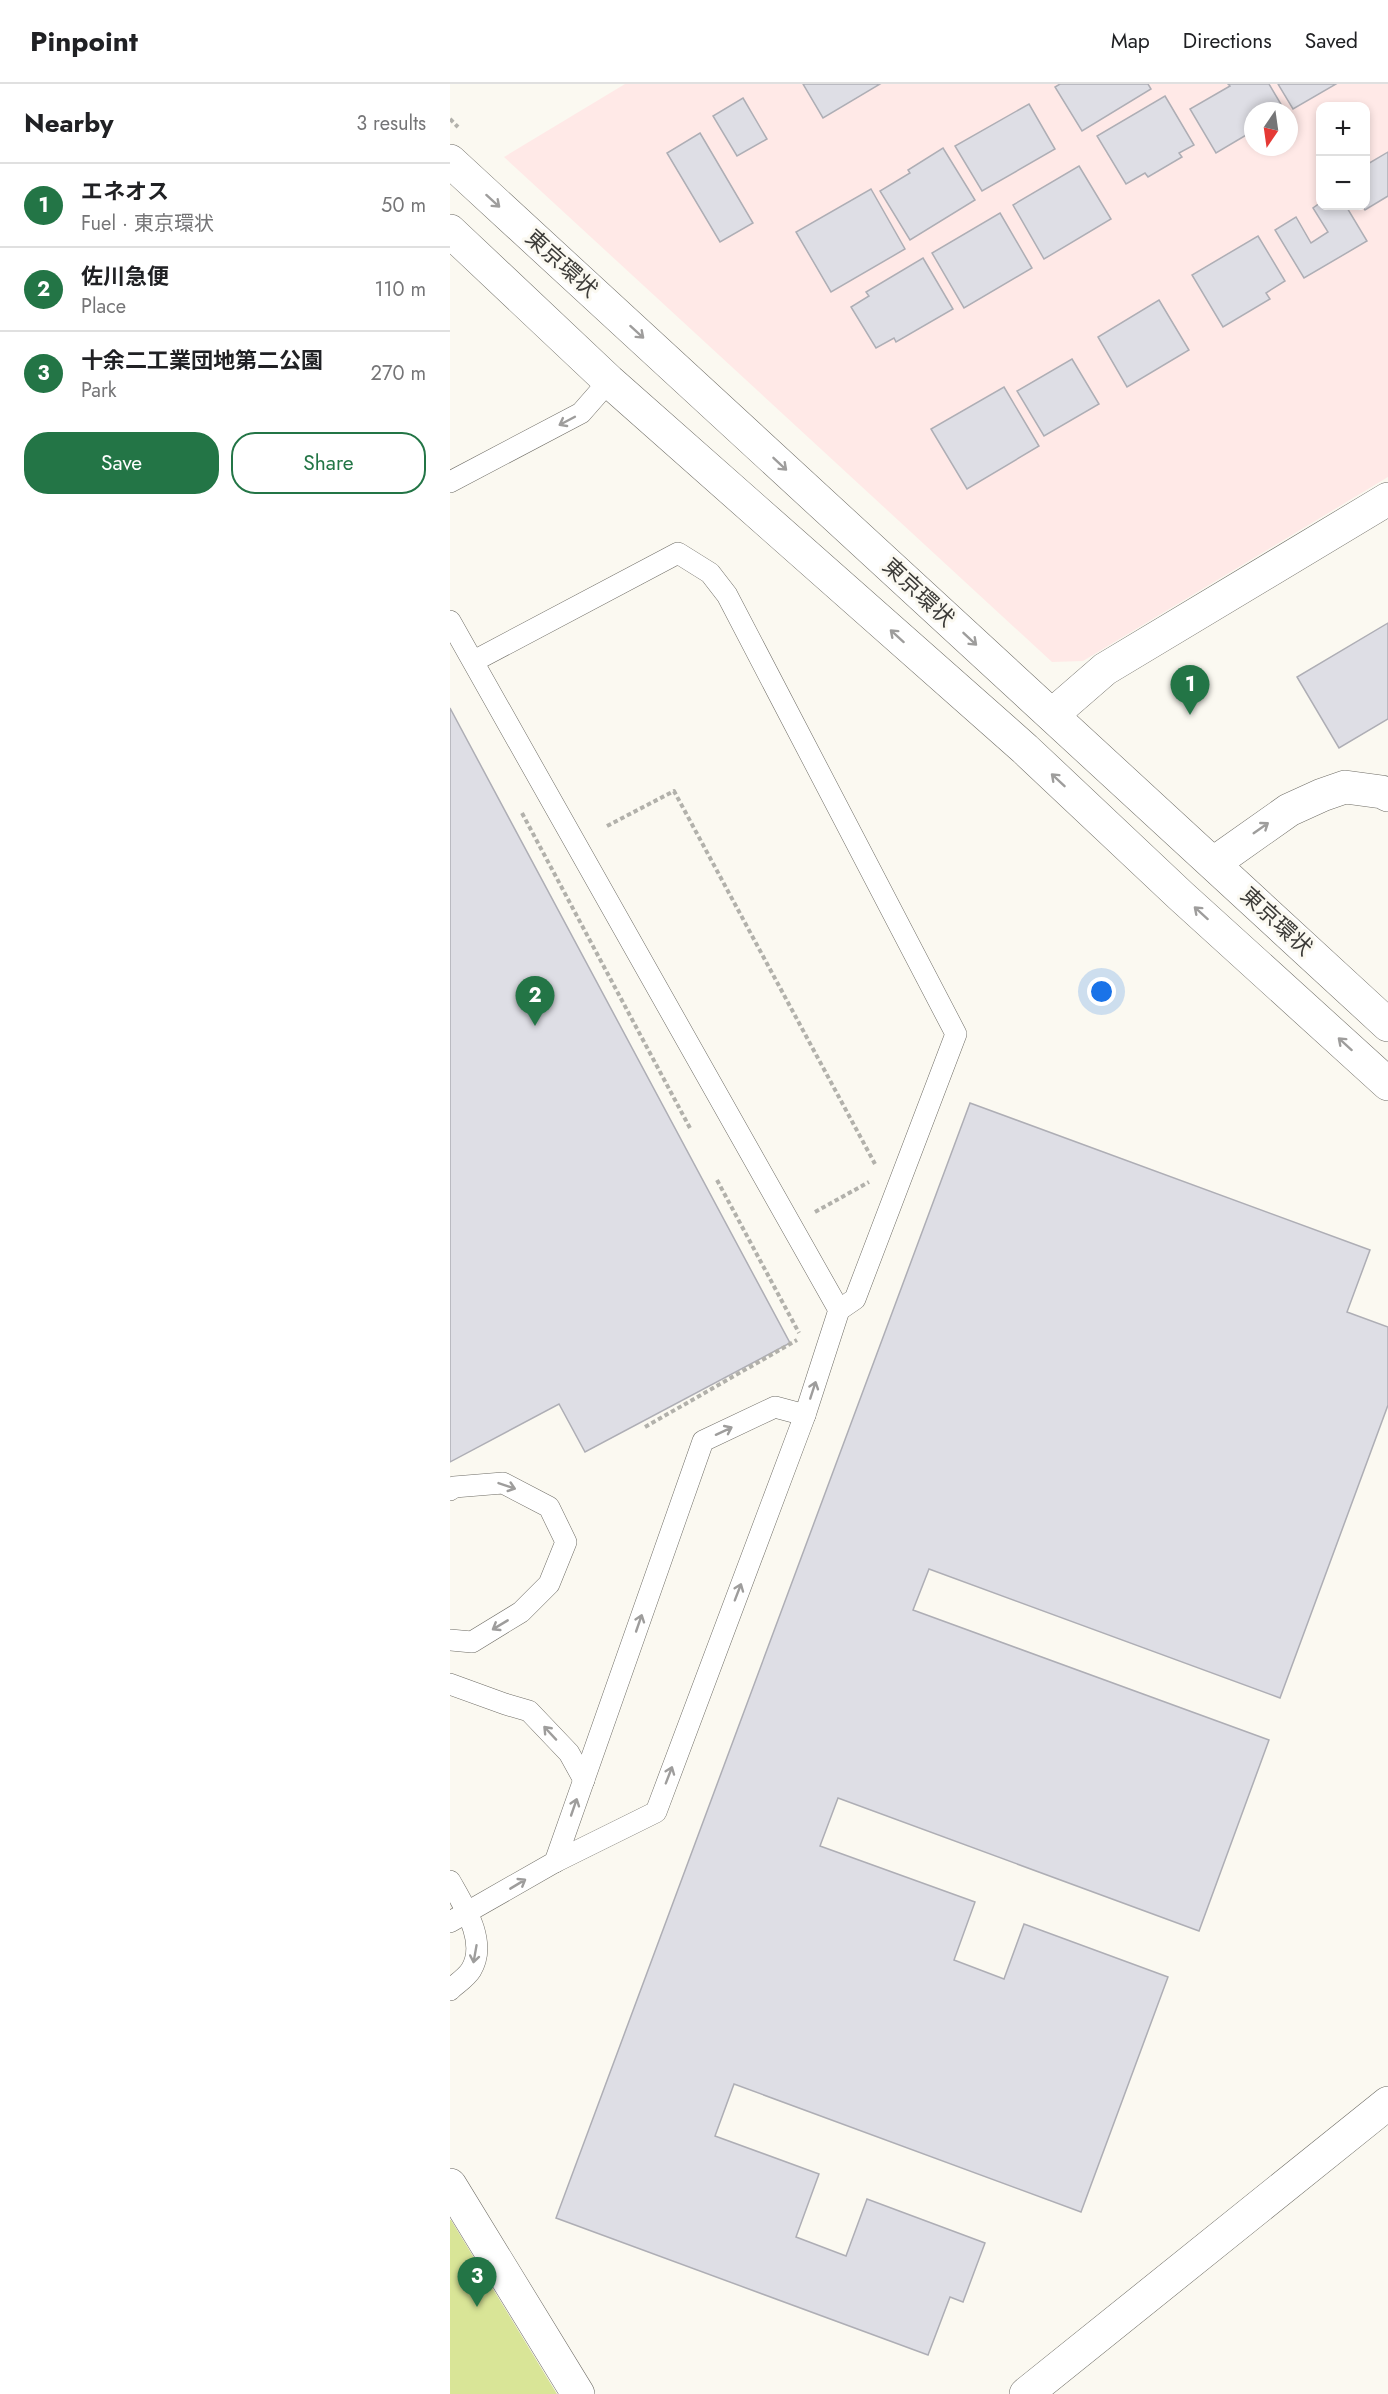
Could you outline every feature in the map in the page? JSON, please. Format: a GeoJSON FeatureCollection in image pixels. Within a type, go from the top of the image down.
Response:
{"type":"FeatureCollection","features":[{"type":"Feature","properties":{"kind":"main road","name":"東京環状"},"geometry":{"type":"LineString","coordinates":[[450,161],[1388,1025]]}},
{"type":"Feature","properties":{"kind":"main road","name":"東京環状"},"geometry":{"type":"LineString","coordinates":[[450,231],[609,381],[1025,749],[1181,896],[1388,1084]]}},
{"type":"Feature","properties":{"kind":"main road"},"geometry":{"type":"LineString","coordinates":[[1052,715],[1105,669],[1388,499]]}},
{"type":"Feature","properties":{"kind":"main road"},"geometry":{"type":"LineString","coordinates":[[1214,863],[1289,810],[1322,795],[1345,787],[1382,792],[1388,795]]}},
{"type":"Feature","properties":{"kind":"main road"},"geometry":{"type":"LineString","coordinates":[[1026,2394],[1388,2103]]}},
{"type":"Feature","properties":{"kind":"main road"},"geometry":{"type":"LineString","coordinates":[[450,2185],[579,2394]]}},
{"type":"Feature","properties":{"kind":"lane"},"geometry":{"type":"LineString","coordinates":[[450,482],[581,413],[609,381]]}},
{"type":"Feature","properties":{"kind":"lane"},"geometry":{"type":"LineString","coordinates":[[459,1918],[555,1862],[656,1812],[805,1415],[839,1310],[855,1299],[956,1034],[727,595],[710,573],[678,553],[474,662]]}},
{"type":"Feature","properties":{"kind":"lane"},"geometry":{"type":"LineString","coordinates":[[450,621],[839,1310]]}},
{"type":"Feature","properties":{"kind":"lane"},"geometry":{"type":"LineString","coordinates":[[555,1862],[703,1441],[776,1407],[805,1415]]}},
{"type":"Feature","properties":{"kind":"lane"},"geometry":{"type":"LineString","coordinates":[[450,1490],[454,1487],[503,1483],[549,1507],[566,1542],[549,1584],[521,1612],[472,1642],[450,1640]]}},
{"type":"Feature","properties":{"kind":"lane"},"geometry":{"type":"LineString","coordinates":[[450,1684],[505,1704],[529,1710],[569,1753],[584,1780]]}},
{"type":"Feature","properties":{"kind":"lane"},"geometry":{"type":"LineString","coordinates":[[450,1881],[459,1918],[478,1949],[471,1971],[450,1990]]}},
{"type":"Feature","properties":{"kind":"path"},"geometry":{"type":"LineString","coordinates":[[607,826],[674,791],[876,1165]]}},
{"type":"Feature","properties":{"kind":"path"},"geometry":{"type":"LineString","coordinates":[[519,807],[691,1130]]}},
{"type":"Feature","properties":{"kind":"path"},"geometry":{"type":"LineString","coordinates":[[645,1427],[797,1341],[799,1331],[717,1180]]}},
{"type":"Feature","properties":{"kind":"path"},"geometry":{"type":"LineString","coordinates":[[812,1214],[871,1181]]}},
{"type":"Feature","properties":{"kind":"shaded area"},"geometry":{"type":"Polygon","coordinates":[[[625,84],[1388,84],[1388,477],[1083,661],[1052,662],[504,157],[625,84]]]}},
{"type":"Feature","properties":{"kind":"green space"},"geometry":{"type":"Polygon","coordinates":[[[451,2220],[557,2394],[450,2394],[451,2220]]]}},
{"type":"Feature","properties":{"kind":"building"},"geometry":{"type":"Polygon","coordinates":[[[803,84],[880,84],[823,118],[803,84]]]}},
{"type":"Feature","properties":{"kind":"building"},"geometry":{"type":"Polygon","coordinates":[[[1060,84],[1148,84],[1151,89],[1082,131],[1055,87],[1060,84]]]}},
{"type":"Feature","properties":{"kind":"building"},"geometry":{"type":"Polygon","coordinates":[[[1228,84],[1269,84],[1280,102],[1244,102],[1244,136],[1216,153],[1190,109],[1230,86],[1228,84]]]}},
{"type":"Feature","properties":{"kind":"building"},"geometry":{"type":"Polygon","coordinates":[[[1278,84],[1336,84],[1298,106],[1298,102],[1289,102],[1278,84]]]}},
{"type":"Feature","properties":{"kind":"building"},"geometry":{"type":"Polygon","coordinates":[[[1165,96],[1194,145],[1179,153],[1182,157],[1148,177],[1145,173],[1126,184],[1097,136],[1165,96]]]}},
{"type":"Feature","properties":{"kind":"building"},"geometry":{"type":"Polygon","coordinates":[[[743,98],[767,139],[737,156],[713,116],[743,98]]]}},
{"type":"Feature","properties":{"kind":"building"},"geometry":{"type":"Polygon","coordinates":[[[1029,104],[1055,149],[982,191],[955,146],[1029,104]]]}},
{"type":"Feature","properties":{"kind":"building"},"geometry":{"type":"Polygon","coordinates":[[[700,133],[753,223],[720,242],[667,153],[700,133]]]}},
{"type":"Feature","properties":{"kind":"building"},"geometry":{"type":"Polygon","coordinates":[[[943,148],[975,200],[910,240],[880,191],[910,173],[908,170],[943,148]]]}},
{"type":"Feature","properties":{"kind":"building"},"geometry":{"type":"Polygon","coordinates":[[[1388,152],[1388,196],[1370,207],[1370,163],[1388,152]]]}},
{"type":"Feature","properties":{"kind":"building"},"geometry":{"type":"Polygon","coordinates":[[[1079,166],[1111,219],[1044,259],[1013,205],[1079,166]]]}},
{"type":"Feature","properties":{"kind":"building"},"geometry":{"type":"Polygon","coordinates":[[[871,189],[905,249],[831,292],[796,232],[871,189]]]}},
{"type":"Feature","properties":{"kind":"building"},"geometry":{"type":"Polygon","coordinates":[[[1316,206],[1316,210],[1348,210],[1367,241],[1304,278],[1275,230],[1296,217],[1311,243],[1328,232],[1313,208],[1316,206]]]}},
{"type":"Feature","properties":{"kind":"building"},"geometry":{"type":"Polygon","coordinates":[[[1000,213],[1032,268],[964,308],[932,253],[1000,213]]]}},
{"type":"Feature","properties":{"kind":"building"},"geometry":{"type":"Polygon","coordinates":[[[1258,236],[1285,281],[1266,293],[1270,299],[1223,327],[1192,275],[1258,236]]]}},
{"type":"Feature","properties":{"kind":"building"},"geometry":{"type":"Polygon","coordinates":[[[923,258],[953,309],[896,342],[894,338],[876,348],[851,307],[869,296],[866,292],[923,258]]]}},
{"type":"Feature","properties":{"kind":"building"},"geometry":{"type":"Polygon","coordinates":[[[1159,300],[1189,350],[1127,387],[1098,337],[1159,300]]]}},
{"type":"Feature","properties":{"kind":"building"},"geometry":{"type":"Polygon","coordinates":[[[1072,359],[1099,404],[1044,436],[1017,391],[1072,359]]]}},
{"type":"Feature","properties":{"kind":"building"},"geometry":{"type":"Polygon","coordinates":[[[1004,387],[1039,446],[967,489],[931,429],[1004,387]]]}},
{"type":"Feature","properties":{"kind":"building"},"geometry":{"type":"Polygon","coordinates":[[[1388,623],[1388,719],[1339,748],[1297,677],[1388,623]]]}},
{"type":"Feature","properties":{"kind":"building"},"geometry":{"type":"Polygon","coordinates":[[[450,708],[790,1343],[585,1452],[559,1404],[450,1462],[450,708]]]}},
{"type":"Feature","properties":{"kind":"building"},"geometry":{"type":"Polygon","coordinates":[[[970,1103],[1370,1250],[1347,1312],[1388,1327],[1388,1405],[1280,1698],[929,1569],[913,1610],[1269,1740],[1199,1931],[838,1798],[820,1846],[975,1902],[954,1960],[1004,1979],[1024,1924],[1168,1977],[1081,2212],[734,2084],[715,2136],[819,2174],[796,2237],[846,2256],[867,2199],[985,2243],[963,2302],[950,2297],[928,2355],[556,2218],[970,1103]]]}},
{"type":"Feature","properties":{"kind":"place","name":"エネオス"},"geometry":{"type":"Point","coordinates":[1190,715]}},
{"type":"Feature","properties":{"kind":"place","name":"佐川急便"},"geometry":{"type":"Point","coordinates":[535,1026]}},
{"type":"Feature","properties":{"kind":"place","name":"十余二工業団地第二公園"},"geometry":{"type":"Point","coordinates":[477,2307]}}]}
